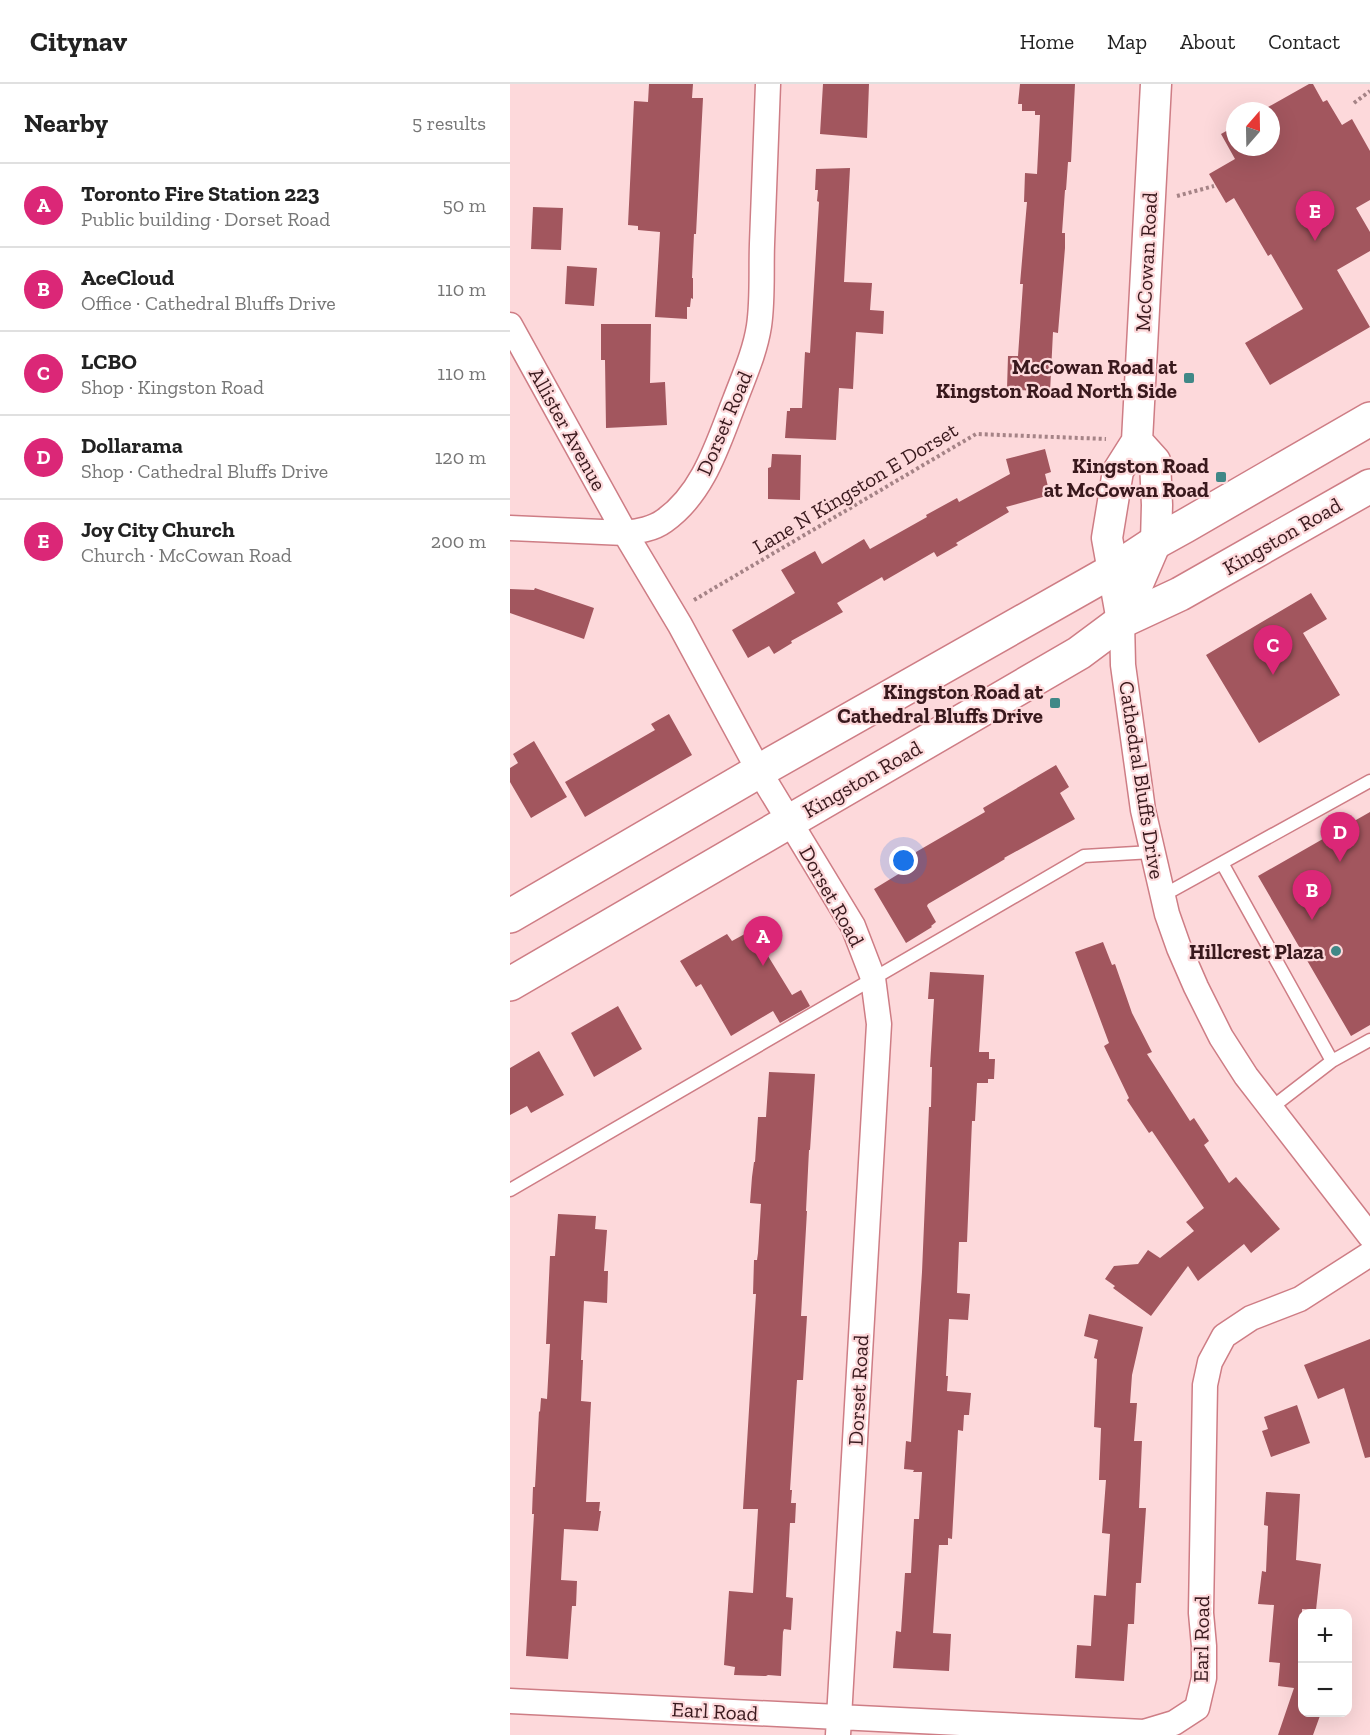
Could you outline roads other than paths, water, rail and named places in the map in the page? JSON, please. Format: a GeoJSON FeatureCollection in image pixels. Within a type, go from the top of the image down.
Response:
{"type":"FeatureCollection","features":[{"type":"Feature","properties":{"kind":"main road"},"geometry":{"type":"LineString","coordinates":[[510,916],[759,771],[1112,571],[1156,542],[1370,419]]}},
{"type":"Feature","properties":{"kind":"main road","name":"Kingston Road"},"geometry":{"type":"LineString","coordinates":[[510,984],[1079,653],[1122,621],[1180,594],[1368,491]]}},
{"type":"Feature","properties":{"kind":"street","name":"Dorset Road"},"geometry":{"type":"LineString","coordinates":[[768,84],[762,298],[758,330],[749,362],[712,460],[699,483],[682,505],[663,522],[644,531],[626,533],[759,771],[853,926],[873,978],[879,1024],[838,1726]]}},
{"type":"Feature","properties":{"kind":"street","name":"McCowan Road"},"geometry":{"type":"LineString","coordinates":[[1122,621],[1107,538],[1118,471],[1137,441],[1156,84]]}},
{"type":"Feature","properties":{"kind":"street","name":"Allister Avenue"},"geometry":{"type":"LineString","coordinates":[[510,325],[626,533]]}},
{"type":"Feature","properties":{"kind":"street"},"geometry":{"type":"LineString","coordinates":[[1122,621],[1156,542],[1155,460],[1137,441]]}},
{"type":"Feature","properties":{"kind":"street"},"geometry":{"type":"LineString","coordinates":[[510,528],[626,533]]}},
{"type":"Feature","properties":{"kind":"street","name":"Cathedral Bluffs Drive"},"geometry":{"type":"LineString","coordinates":[[1122,621],[1123,665],[1143,810],[1162,896],[1179,948],[1221,1037],[1246,1076],[1370,1236]]}},
{"type":"Feature","properties":{"kind":"street","name":"Earl Road"},"geometry":{"type":"LineString","coordinates":[[510,1701],[838,1726],[1144,1732],[1174,1723],[1197,1708],[1204,1678],[1201,1612],[1205,1385],[1210,1362],[1224,1336],[1251,1318],[1300,1299],[1370,1254]]}},
{"type":"Feature","properties":{"kind":"lane"},"geometry":{"type":"LineString","coordinates":[[1162,896],[1370,781]]}},
{"type":"Feature","properties":{"kind":"lane"},"geometry":{"type":"LineString","coordinates":[[510,1190],[1084,856],[1152,852]]}},
{"type":"Feature","properties":{"kind":"lane"},"geometry":{"type":"LineString","coordinates":[[1222,863],[1332,1061]]}},
{"type":"Feature","properties":{"kind":"lane"},"geometry":{"type":"LineString","coordinates":[[1271,1108],[1332,1061],[1370,1040]]}},
{"type":"Feature","properties":{"kind":"place","name":"Joy City Church"},"geometry":{"type":"Point","coordinates":[1315,241]}},
{"type":"Feature","properties":{"kind":"place","name":"McCowan Road at Kingston Road North Side"},"geometry":{"type":"Point","coordinates":[1189,378]}},
{"type":"Feature","properties":{"kind":"place","name":"Kingston Road at McCowan Road"},"geometry":{"type":"Point","coordinates":[1221,477]}},
{"type":"Feature","properties":{"kind":"place","name":"LCBO"},"geometry":{"type":"Point","coordinates":[1273,675]}},
{"type":"Feature","properties":{"kind":"place","name":"Kingston Road at Cathedral Bluffs Drive"},"geometry":{"type":"Point","coordinates":[1055,703]}},
{"type":"Feature","properties":{"kind":"place","name":"Dollarama"},"geometry":{"type":"Point","coordinates":[1340,862]}},
{"type":"Feature","properties":{"kind":"place","name":"AceCloud"},"geometry":{"type":"Point","coordinates":[1312,920]}},
{"type":"Feature","properties":{"kind":"place","name":"Hillcrest Plaza"},"geometry":{"type":"Point","coordinates":[1336,951]}},
{"type":"Feature","properties":{"kind":"place","name":"Toronto Fire Station 223"},"geometry":{"type":"Point","coordinates":[763,966]}}]}
